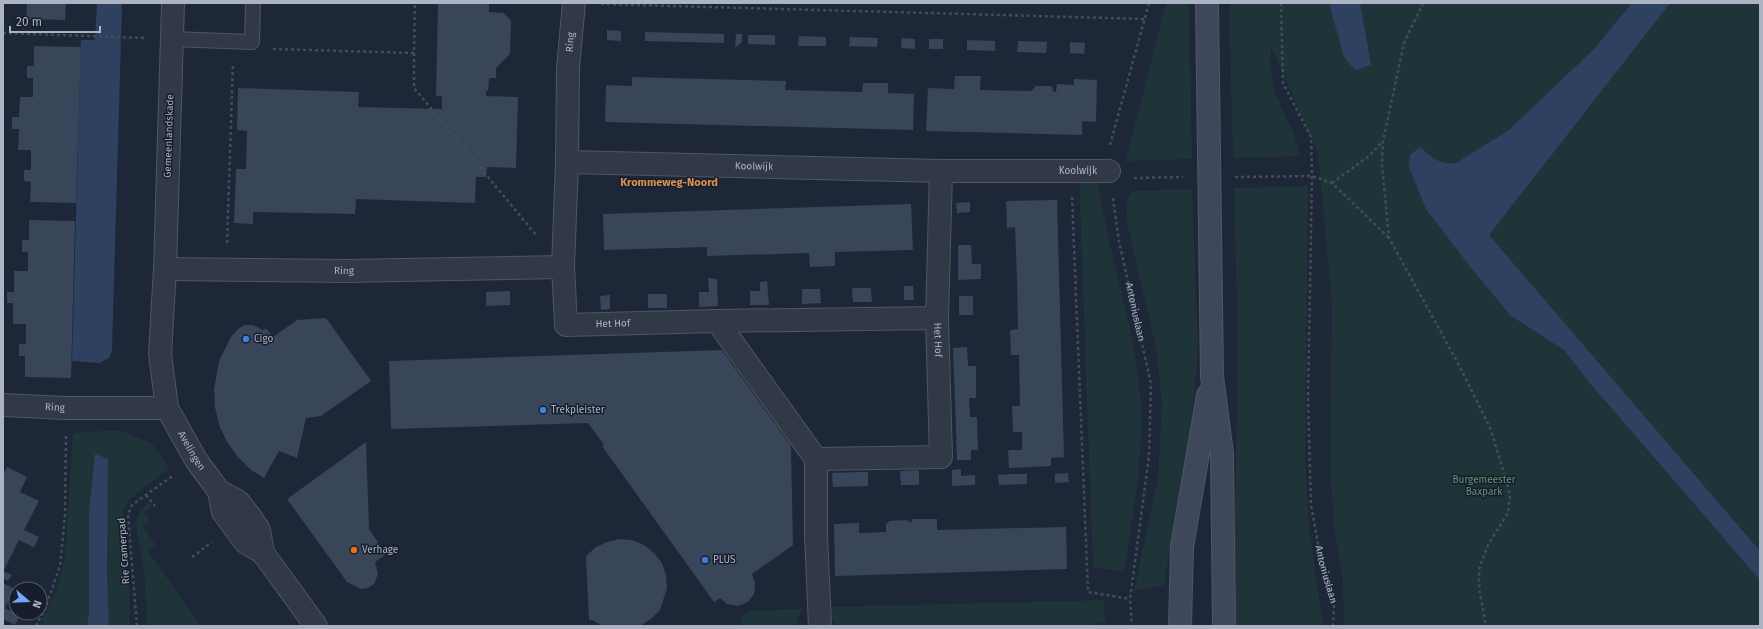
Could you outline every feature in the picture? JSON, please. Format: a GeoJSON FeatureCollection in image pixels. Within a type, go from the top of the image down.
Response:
{"type":"FeatureCollection","features":[{"type":"Feature","properties":{"kind":"main road"},"geometry":{"type":"LineString","coordinates":[[1207,3],[1212,376],[1222,454],[1224,626]]}},
{"type":"Feature","properties":{"kind":"main road"},"geometry":{"type":"LineString","coordinates":[[1180,626],[1182,548],[1196,457],[1212,376]]}},
{"type":"Feature","properties":{"kind":"street","name":"Gemeenlandskade"},"geometry":{"type":"LineString","coordinates":[[165,268],[173,3]]}},
{"type":"Feature","properties":{"kind":"street","name":"Ring"},"geometry":{"type":"LineString","coordinates":[[165,268],[347,271],[563,267],[567,162],[568,68],[574,3]]}},
{"type":"Feature","properties":{"kind":"street","name":"Koolwijk"},"geometry":{"type":"LineString","coordinates":[[567,162],[941,171],[1109,171]]}},
{"type":"Feature","properties":{"kind":"street"},"geometry":{"type":"LineString","coordinates":[[937,318],[941,171]]}},
{"type":"Feature","properties":{"kind":"street","name":"Het Hof"},"geometry":{"type":"LineString","coordinates":[[563,267],[566,325],[937,318],[941,456],[816,459]]}},
{"type":"Feature","properties":{"kind":"street"},"geometry":{"type":"LineString","coordinates":[[165,268],[160,354],[167,408]]}},
{"type":"Feature","properties":{"kind":"street"},"geometry":{"type":"LineString","coordinates":[[717,321],[816,459],[816,535],[820,626]]}},
{"type":"Feature","properties":{"kind":"street","name":"Ring"},"geometry":{"type":"LineString","coordinates":[[3,405],[66,408],[167,408]]}},
{"type":"Feature","properties":{"kind":"street","name":"Avelingen"},"geometry":{"type":"LineString","coordinates":[[167,408],[196,460],[219,491],[238,501],[249,515],[259,530],[263,554],[316,626]]}},
{"type":"Feature","properties":{"kind":"lane"},"geometry":{"type":"LineString","coordinates":[[172,39],[252,42],[253,3]]}},
{"type":"Feature","properties":{"kind":"path"},"geometry":{"type":"LineString","coordinates":[[415,3],[414,88],[563,267]]}},
{"type":"Feature","properties":{"kind":"path"},"geometry":{"type":"LineString","coordinates":[[574,3],[1144,19]]}},
{"type":"Feature","properties":{"kind":"path","name":"Antoniuslaan"},"geometry":{"type":"LineString","coordinates":[[1132,626],[1130,599],[1149,456],[1150,384],[1119,241],[1109,171],[1110,144],[1149,3]]}},
{"type":"Feature","properties":{"kind":"path","name":"Antoniuslaan"},"geometry":{"type":"LineString","coordinates":[[1281,3],[1283,83],[1311,137],[1312,176],[1308,399],[1311,506],[1321,560],[1334,604],[1332,626]]}},
{"type":"Feature","properties":{"kind":"path"},"geometry":{"type":"LineString","coordinates":[[1389,238],[1382,165],[1383,141],[1404,43],[1422,3]]}},
{"type":"Feature","properties":{"kind":"path"},"geometry":{"type":"LineString","coordinates":[[3,32],[135,38]]}},
{"type":"Feature","properties":{"kind":"path"},"geometry":{"type":"LineString","coordinates":[[227,269],[233,42]]}},
{"type":"Feature","properties":{"kind":"path"},"geometry":{"type":"LineString","coordinates":[[252,42],[266,49],[414,53]]}},
{"type":"Feature","properties":{"kind":"path"},"geometry":{"type":"LineString","coordinates":[[1332,183],[1369,156],[1383,141]]}},
{"type":"Feature","properties":{"kind":"path"},"geometry":{"type":"LineString","coordinates":[[1070,170],[1088,592],[1130,599]]}},
{"type":"Feature","properties":{"kind":"path","name":"Koolwijk"},"geometry":{"type":"LineString","coordinates":[[1109,171],[1137,179],[1190,177]]}},
{"type":"Feature","properties":{"kind":"path"},"geometry":{"type":"LineString","coordinates":[[1230,177],[1312,176],[1332,183],[1389,238],[1459,365],[1491,430],[1510,494],[1508,513],[1488,545],[1479,569],[1479,588],[1486,626]]}},
{"type":"Feature","properties":{"kind":"path"},"geometry":{"type":"LineString","coordinates":[[36,626],[45,609],[60,566],[66,515],[66,408]]}},
{"type":"Feature","properties":{"kind":"path","name":"Rie Cramerpad"},"geometry":{"type":"LineString","coordinates":[[137,626],[128,515],[132,505],[196,460]]}},
{"type":"Feature","properties":{"kind":"path"},"geometry":{"type":"LineString","coordinates":[[146,495],[155,506]]}},
{"type":"Feature","properties":{"kind":"green space"},"geometry":{"type":"Polygon","coordinates":[[[1166,3],[1189,3],[1192,159],[1126,161],[1166,3]]]}},
{"type":"Feature","properties":{"kind":"green space","name":"Burgemeester Baxpark"},"geometry":{"type":"Polygon","coordinates":[[[1229,3],[1760,3],[1760,551],[1506,256],[1488,288],[1516,319],[1564,350],[1760,556],[1760,626],[1344,626],[1343,581],[1334,525],[1330,465],[1332,304],[1318,153],[1271,46],[1270,59],[1274,91],[1294,134],[1300,156],[1233,158],[1229,3]]]}},
{"type":"Feature","properties":{"kind":"green space"},"geometry":{"type":"Polygon","coordinates":[[[1079,175],[1097,179],[1107,232],[1131,335],[1139,384],[1141,433],[1139,468],[1124,572],[1093,567],[1079,175]]]}},
{"type":"Feature","properties":{"kind":"green space"},"geometry":{"type":"Polygon","coordinates":[[[1308,186],[1305,464],[1309,525],[1323,626],[1235,626],[1233,610],[1238,348],[1234,188],[1308,186]]]}},
{"type":"Feature","properties":{"kind":"green space"},"geometry":{"type":"Polygon","coordinates":[[[1192,189],[1198,351],[1192,419],[1164,585],[1134,591],[1158,479],[1162,404],[1156,348],[1128,228],[1126,202],[1132,191],[1192,189]]]}},
{"type":"Feature","properties":{"kind":"green space"},"geometry":{"type":"Polygon","coordinates":[[[120,430],[151,443],[170,468],[128,500],[123,511],[122,553],[129,579],[130,626],[109,626],[107,568],[89,512],[89,612],[87,626],[39,626],[42,621],[48,621],[48,608],[55,594],[65,557],[73,433],[120,430]]]}},
{"type":"Feature","properties":{"kind":"green space"},"geometry":{"type":"Polygon","coordinates":[[[149,502],[152,506],[144,513],[150,521],[143,526],[156,546],[148,551],[201,626],[147,626],[144,569],[136,520],[141,510],[149,502]]]}},
{"type":"Feature","properties":{"kind":"green space"},"geometry":{"type":"Polygon","coordinates":[[[1104,600],[1105,622],[1089,626],[837,626],[826,607],[1104,600]]]}},
{"type":"Feature","properties":{"kind":"green space"},"geometry":{"type":"Polygon","coordinates":[[[802,609],[796,626],[741,626],[741,616],[752,611],[802,609]]]}},
{"type":"Feature","properties":{"kind":"water"},"geometry":{"type":"Polygon","coordinates":[[[97,3],[122,3],[112,350],[109,358],[100,363],[72,361],[81,40],[95,40],[97,3]]]}},
{"type":"Feature","properties":{"kind":"water"},"geometry":{"type":"Polygon","coordinates":[[[1329,3],[1360,3],[1371,65],[1355,70],[1344,57],[1329,3]]]}},
{"type":"Feature","properties":{"kind":"water"},"geometry":{"type":"Polygon","coordinates":[[[1632,3],[1670,3],[1489,235],[1760,551],[1760,580],[1589,382],[1564,350],[1511,316],[1472,269],[1426,209],[1409,167],[1410,155],[1420,147],[1436,160],[1451,164],[1456,163],[1509,130],[1595,48],[1632,3]]]}},
{"type":"Feature","properties":{"kind":"water"},"geometry":{"type":"Polygon","coordinates":[[[95,454],[108,459],[107,568],[109,626],[87,626],[89,612],[89,512],[95,454]]]}},
{"type":"Feature","properties":{"kind":"building"},"geometry":{"type":"Polygon","coordinates":[[[27,3],[66,3],[65,20],[26,19],[27,3]]]}},
{"type":"Feature","properties":{"kind":"building"},"geometry":{"type":"Polygon","coordinates":[[[438,3],[489,3],[489,12],[504,13],[511,21],[510,54],[496,68],[496,78],[489,78],[486,96],[518,97],[516,168],[487,167],[486,177],[476,177],[475,203],[356,199],[355,214],[253,212],[253,224],[234,223],[236,169],[246,169],[247,131],[237,130],[238,88],[359,92],[358,107],[442,109],[442,96],[436,96],[438,3]]]}},
{"type":"Feature","properties":{"kind":"building"},"geometry":{"type":"Polygon","coordinates":[[[607,30],[621,31],[621,41],[607,40],[607,30]]]}},
{"type":"Feature","properties":{"kind":"building"},"geometry":{"type":"Polygon","coordinates":[[[645,32],[724,34],[724,43],[645,41],[645,32]]]}},
{"type":"Feature","properties":{"kind":"building"},"geometry":{"type":"Polygon","coordinates":[[[736,34],[742,34],[742,42],[735,48],[736,34]]]}},
{"type":"Feature","properties":{"kind":"building"},"geometry":{"type":"Polygon","coordinates":[[[748,35],[775,35],[775,45],[748,44],[748,35]]]}},
{"type":"Feature","properties":{"kind":"building"},"geometry":{"type":"Polygon","coordinates":[[[799,36],[826,37],[826,46],[798,46],[799,36]]]}},
{"type":"Feature","properties":{"kind":"building"},"geometry":{"type":"Polygon","coordinates":[[[850,37],[878,38],[877,47],[849,46],[850,37]]]}},
{"type":"Feature","properties":{"kind":"building"},"geometry":{"type":"Polygon","coordinates":[[[902,38],[915,39],[915,49],[901,48],[902,38]]]}},
{"type":"Feature","properties":{"kind":"building"},"geometry":{"type":"Polygon","coordinates":[[[929,39],[943,39],[943,49],[929,49],[929,39]]]}},
{"type":"Feature","properties":{"kind":"building"},"geometry":{"type":"Polygon","coordinates":[[[967,40],[995,41],[995,51],[967,50],[967,40]]]}},
{"type":"Feature","properties":{"kind":"building"},"geometry":{"type":"Polygon","coordinates":[[[1018,41],[1047,42],[1046,53],[1017,52],[1018,41]]]}},
{"type":"Feature","properties":{"kind":"building"},"geometry":{"type":"Polygon","coordinates":[[[1070,42],[1085,43],[1084,54],[1070,53],[1070,42]]]}},
{"type":"Feature","properties":{"kind":"building"},"geometry":{"type":"Polygon","coordinates":[[[34,46],[81,47],[76,203],[30,202],[31,182],[24,181],[24,170],[31,170],[31,150],[18,150],[19,129],[12,129],[12,117],[19,117],[20,97],[33,97],[33,78],[27,78],[27,66],[34,66],[34,46]]]}},
{"type":"Feature","properties":{"kind":"building"},"geometry":{"type":"Polygon","coordinates":[[[955,76],[981,76],[980,90],[1031,91],[1036,86],[1051,86],[1054,92],[1056,92],[1057,84],[1074,85],[1074,79],[1097,80],[1096,122],[1082,121],[1082,135],[926,131],[928,88],[954,89],[955,76]]]}},
{"type":"Feature","properties":{"kind":"building"},"geometry":{"type":"Polygon","coordinates":[[[632,77],[786,81],[785,90],[862,92],[863,83],[888,83],[888,93],[914,94],[913,130],[605,122],[606,85],[632,86],[632,77]]]}},
{"type":"Feature","properties":{"kind":"building"},"geometry":{"type":"Polygon","coordinates":[[[1057,200],[1064,457],[1051,458],[1051,466],[1009,468],[1008,450],[1022,450],[1022,432],[1013,432],[1012,406],[1020,406],[1019,355],[1011,355],[1010,330],[1018,329],[1017,279],[1015,227],[1007,228],[1006,201],[1057,200]]]}},
{"type":"Feature","properties":{"kind":"building"},"geometry":{"type":"Polygon","coordinates":[[[970,202],[970,212],[957,213],[956,203],[970,202]]]}},
{"type":"Feature","properties":{"kind":"building"},"geometry":{"type":"Polygon","coordinates":[[[911,204],[913,250],[835,252],[835,266],[810,267],[809,253],[707,256],[707,247],[604,250],[603,214],[911,204]]]}},
{"type":"Feature","properties":{"kind":"building"},"geometry":{"type":"Polygon","coordinates":[[[29,220],[75,221],[71,378],[25,377],[25,356],[19,356],[19,344],[26,344],[26,324],[13,324],[13,303],[7,303],[7,292],[14,292],[14,271],[28,271],[28,252],[22,252],[22,240],[29,240],[29,220]]]}},
{"type":"Feature","properties":{"kind":"building"},"geometry":{"type":"Polygon","coordinates":[[[958,245],[971,245],[972,264],[981,264],[981,279],[958,280],[958,245]]]}},
{"type":"Feature","properties":{"kind":"building"},"geometry":{"type":"Polygon","coordinates":[[[708,278],[717,279],[718,306],[699,307],[699,292],[709,292],[708,278]]]}},
{"type":"Feature","properties":{"kind":"building"},"geometry":{"type":"Polygon","coordinates":[[[767,281],[769,305],[750,305],[750,291],[760,291],[760,282],[767,281]]]}},
{"type":"Feature","properties":{"kind":"building"},"geometry":{"type":"Polygon","coordinates":[[[904,286],[913,286],[914,300],[904,300],[904,286]]]}},
{"type":"Feature","properties":{"kind":"building"},"geometry":{"type":"Polygon","coordinates":[[[852,288],[871,288],[872,302],[853,302],[852,288]]]}},
{"type":"Feature","properties":{"kind":"building"},"geometry":{"type":"Polygon","coordinates":[[[802,289],[820,289],[821,303],[802,304],[802,289]]]}},
{"type":"Feature","properties":{"kind":"building"},"geometry":{"type":"Polygon","coordinates":[[[510,291],[510,305],[486,306],[486,292],[510,291]]]}},
{"type":"Feature","properties":{"kind":"building"},"geometry":{"type":"Polygon","coordinates":[[[648,294],[667,294],[667,308],[648,308],[648,294]]]}},
{"type":"Feature","properties":{"kind":"building"},"geometry":{"type":"Polygon","coordinates":[[[610,295],[610,309],[601,310],[600,296],[610,295]]]}},
{"type":"Feature","properties":{"kind":"building"},"geometry":{"type":"Polygon","coordinates":[[[959,296],[973,296],[973,315],[959,315],[959,296]]]}},
{"type":"Feature","properties":{"kind":"building"},"geometry":{"type":"Polygon","coordinates":[[[326,318],[371,381],[321,416],[306,418],[297,458],[279,451],[264,478],[251,470],[238,457],[227,442],[219,425],[215,407],[214,389],[219,361],[231,337],[238,329],[245,325],[253,325],[263,330],[266,328],[273,337],[297,320],[326,318]]]}},
{"type":"Feature","properties":{"kind":"building"},"geometry":{"type":"Polygon","coordinates":[[[967,347],[968,366],[976,366],[976,398],[969,398],[970,417],[977,417],[978,450],[971,450],[971,460],[957,460],[953,348],[967,347]]]}},
{"type":"Feature","properties":{"kind":"building"},"geometry":{"type":"Polygon","coordinates":[[[722,350],[791,446],[793,545],[752,574],[755,584],[754,594],[748,602],[738,606],[727,604],[720,598],[714,602],[602,446],[604,445],[588,423],[391,429],[389,361],[722,350]]]}},
{"type":"Feature","properties":{"kind":"building"},"geometry":{"type":"Polygon","coordinates":[[[366,442],[369,529],[386,554],[375,562],[378,574],[374,584],[368,588],[361,589],[347,582],[287,499],[366,442]]]}},
{"type":"Feature","properties":{"kind":"building"},"geometry":{"type":"Polygon","coordinates":[[[7,467],[27,477],[20,492],[39,501],[24,530],[39,537],[34,547],[19,540],[4,570],[3,475],[7,467]]]}},
{"type":"Feature","properties":{"kind":"building"},"geometry":{"type":"Polygon","coordinates":[[[961,469],[961,476],[975,475],[975,485],[952,486],[952,470],[961,469]]]}},
{"type":"Feature","properties":{"kind":"building"},"geometry":{"type":"Polygon","coordinates":[[[919,470],[919,485],[901,485],[900,471],[919,470]]]}},
{"type":"Feature","properties":{"kind":"building"},"geometry":{"type":"Polygon","coordinates":[[[868,472],[868,486],[833,487],[832,473],[868,472]]]}},
{"type":"Feature","properties":{"kind":"building"},"geometry":{"type":"Polygon","coordinates":[[[1068,473],[1069,482],[1055,483],[1055,474],[1068,473]]]}},
{"type":"Feature","properties":{"kind":"building"},"geometry":{"type":"Polygon","coordinates":[[[1027,474],[1027,484],[999,485],[998,475],[1027,474]]]}},
{"type":"Feature","properties":{"kind":"building"},"geometry":{"type":"Polygon","coordinates":[[[911,519],[937,519],[937,530],[1066,527],[1067,569],[835,576],[834,524],[859,523],[859,533],[886,532],[886,524],[890,521],[907,520],[912,523],[911,519]]]}},
{"type":"Feature","properties":{"kind":"building"},"geometry":{"type":"Polygon","coordinates":[[[620,539],[632,540],[644,545],[654,553],[662,563],[666,575],[667,588],[660,610],[652,618],[640,626],[603,626],[589,620],[586,556],[596,547],[607,542],[620,539]]]}},
{"type":"Feature","properties":{"kind":"building"},"geometry":{"type":"Polygon","coordinates":[[[3,571],[12,575],[8,581],[3,578],[3,571]]]}},
{"type":"Feature","properties":{"kind":"building"},"geometry":{"type":"Polygon","coordinates":[[[3,583],[8,586],[8,602],[5,608],[8,609],[8,621],[17,621],[15,625],[3,619],[3,583]]]}},
{"type":"Feature","properties":{"kind":"place","name":"Cigo"},"geometry":{"type":"Point","coordinates":[246,339]}},
{"type":"Feature","properties":{"kind":"place","name":"Trekpleister"},"geometry":{"type":"Point","coordinates":[543,410]}},
{"type":"Feature","properties":{"kind":"place","name":"Verhage"},"geometry":{"type":"Point","coordinates":[354,550]}},
{"type":"Feature","properties":{"kind":"place","name":"PLUS"},"geometry":{"type":"Point","coordinates":[705,560]}},
{"type":"Feature","properties":{"kind":"district","name":"Krommeweg-Noord"},"geometry":{"type":"Point","coordinates":[669,182]}}]}
